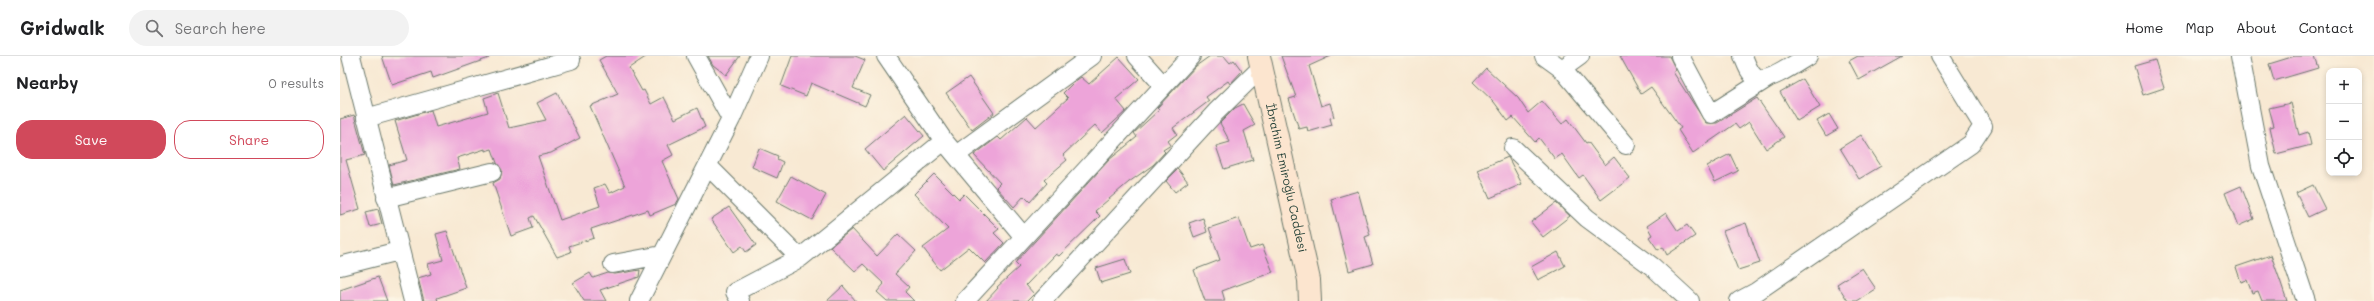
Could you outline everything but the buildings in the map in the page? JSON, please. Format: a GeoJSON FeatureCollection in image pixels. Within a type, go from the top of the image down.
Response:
{"type":"FeatureCollection","features":[{"type":"Feature","properties":{"kind":"street"},"geometry":{"type":"LineString","coordinates":[[696,56],[731,119]]}},
{"type":"Feature","properties":{"kind":"street"},"geometry":{"type":"LineString","coordinates":[[639,301],[708,166],[759,56]]}},
{"type":"Feature","properties":{"kind":"street"},"geometry":{"type":"LineString","coordinates":[[886,56],[944,141],[1024,237]]}},
{"type":"Feature","properties":{"kind":"street"},"geometry":{"type":"LineString","coordinates":[[956,155],[1092,56]]}},
{"type":"Feature","properties":{"kind":"street"},"geometry":{"type":"LineString","coordinates":[[1137,56],[1162,84]]}},
{"type":"Feature","properties":{"kind":"street"},"geometry":{"type":"LineString","coordinates":[[965,301],[1162,84],[1191,56]]}},
{"type":"Feature","properties":{"kind":"street"},"geometry":{"type":"LineString","coordinates":[[1544,56],[1562,69],[1626,146]]}},
{"type":"Feature","properties":{"kind":"street"},"geometry":{"type":"LineString","coordinates":[[1562,69],[1580,56]]}},
{"type":"Feature","properties":{"kind":"street"},"geometry":{"type":"LineString","coordinates":[[1680,56],[1711,114],[1768,78],[1808,56]]}},
{"type":"Feature","properties":{"kind":"street"},"geometry":{"type":"LineString","coordinates":[[1743,56],[1752,74],[1758,79],[1768,78]]}},
{"type":"Feature","properties":{"kind":"street"},"geometry":{"type":"LineString","coordinates":[[1739,301],[1756,292],[1971,144],[1983,126],[1940,56]]}},
{"type":"Feature","properties":{"kind":"street"},"geometry":{"type":"LineString","coordinates":[[2240,56],[2261,166],[2306,301]]}},
{"type":"Feature","properties":{"kind":"street"},"geometry":{"type":"LineString","coordinates":[[366,118],[571,60]]}},
{"type":"Feature","properties":{"kind":"street"},"geometry":{"type":"LineString","coordinates":[[1042,301],[1260,62]]}},
{"type":"Feature","properties":{"kind":"street","name":"İbrahim Emiroğlu Caddesi"},"geometry":{"type":"LineString","coordinates":[[1260,62],[1309,280],[1310,301]]}},
{"type":"Feature","properties":{"kind":"street"},"geometry":{"type":"LineString","coordinates":[[348,66],[366,118],[412,301]]}},
{"type":"Feature","properties":{"kind":"street"},"geometry":{"type":"LineString","coordinates":[[740,301],[735,292],[800,258],[944,141]]}},
{"type":"Feature","properties":{"kind":"street"},"geometry":{"type":"LineString","coordinates":[[1513,148],[1586,218],[1653,267],[1690,301]]}},
{"type":"Feature","properties":{"kind":"street"},"geometry":{"type":"LineString","coordinates":[[708,166],[800,258]]}},
{"type":"Feature","properties":{"kind":"street"},"geometry":{"type":"LineString","coordinates":[[386,198],[492,172]]}},
{"type":"Feature","properties":{"kind":"street"},"geometry":{"type":"LineString","coordinates":[[340,266],[399,251]]}},
{"type":"Feature","properties":{"kind":"street"},"geometry":{"type":"LineString","coordinates":[[613,264],[662,255]]}}]}
